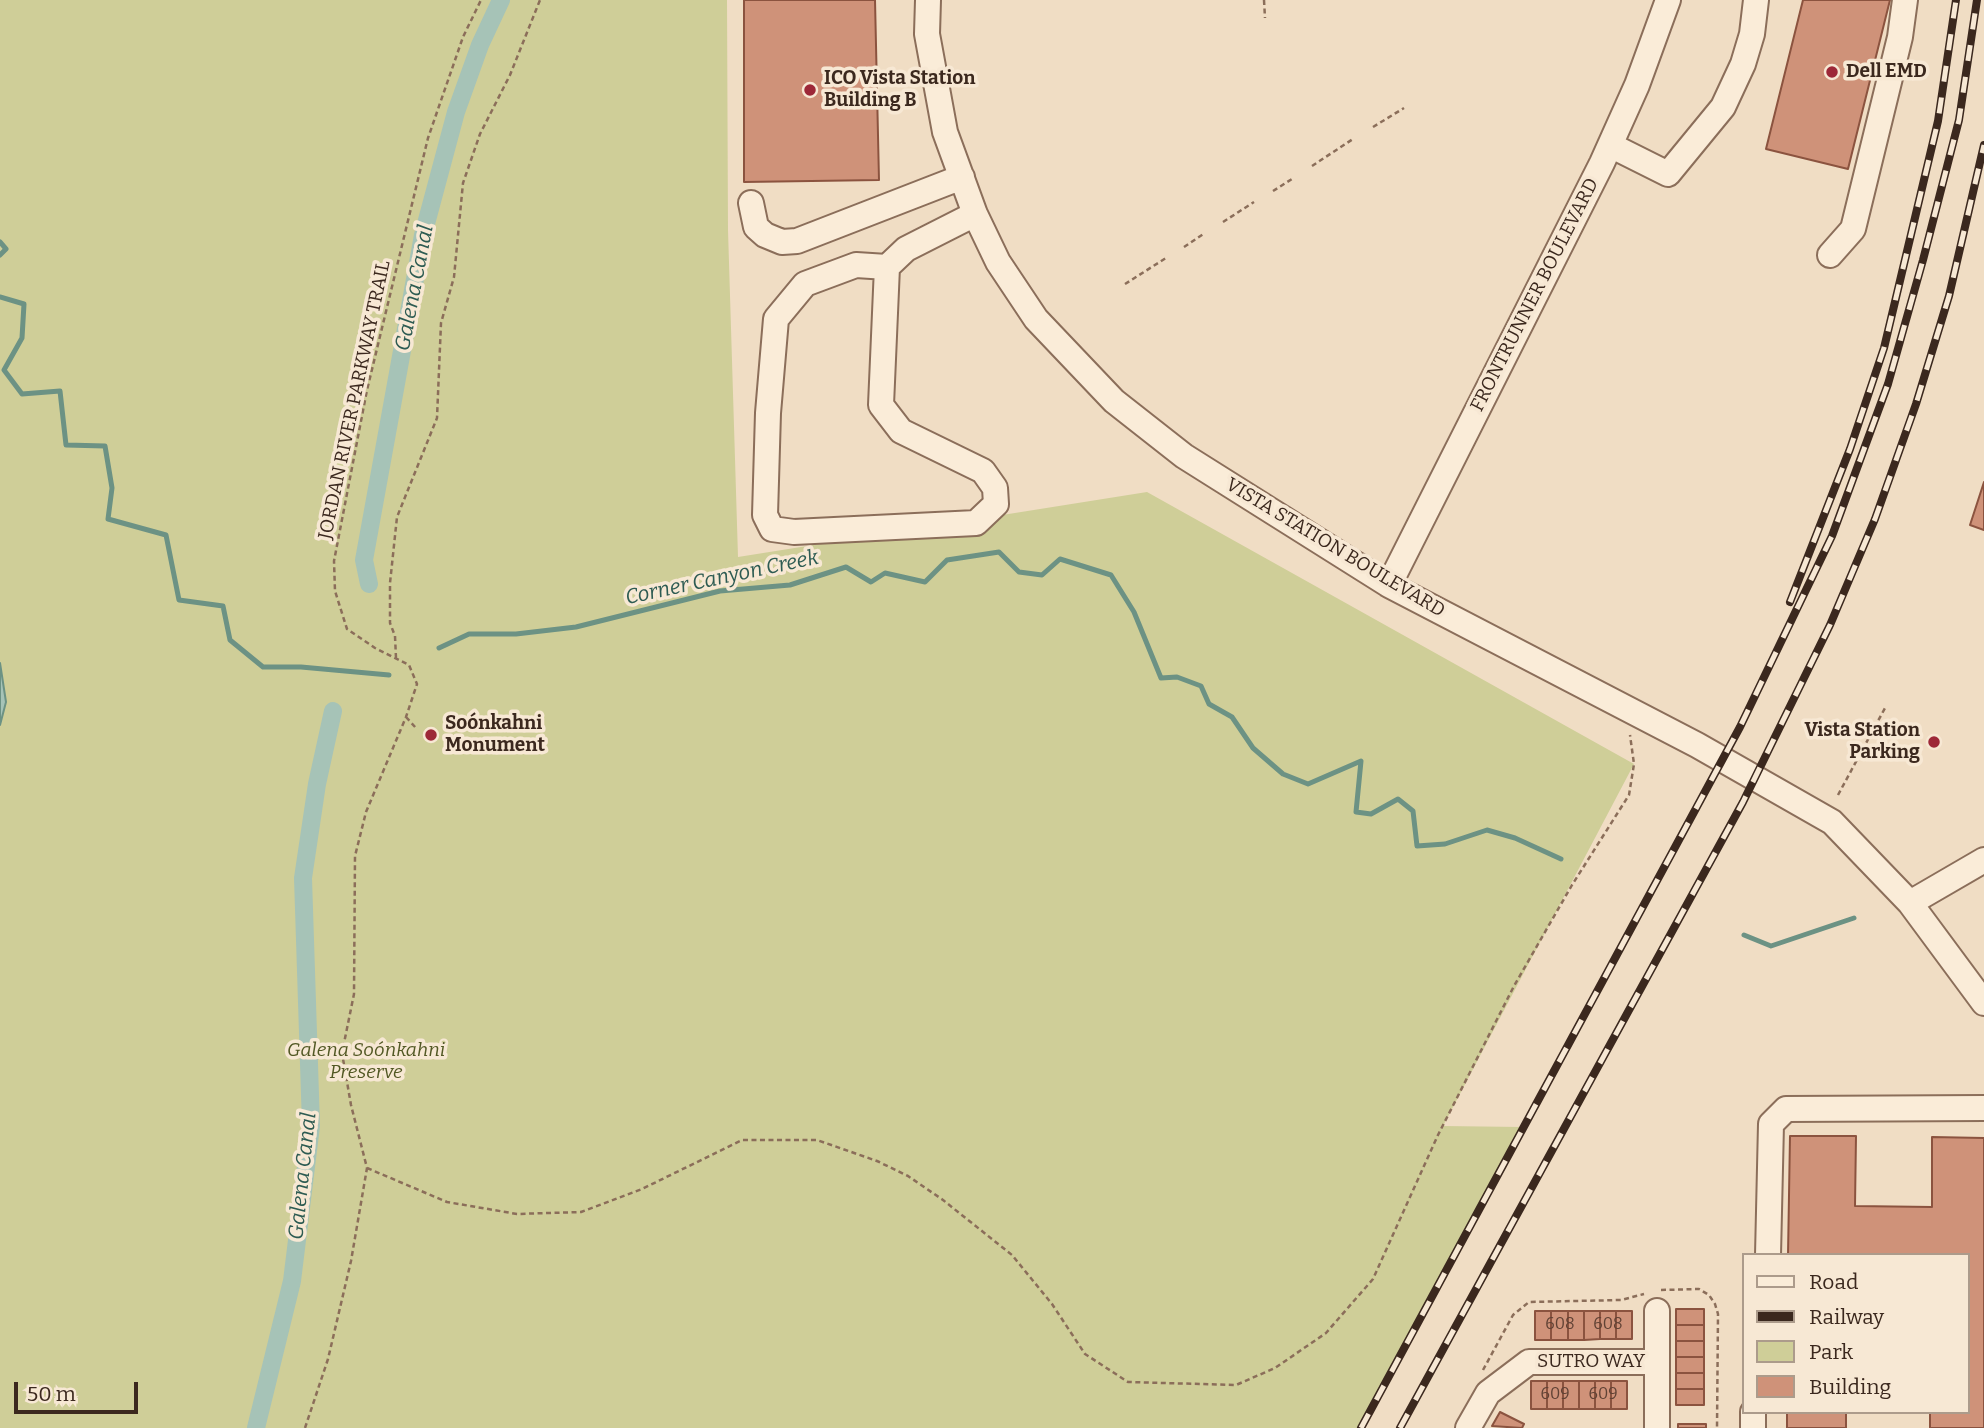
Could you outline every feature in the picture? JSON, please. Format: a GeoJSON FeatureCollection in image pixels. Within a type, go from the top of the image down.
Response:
{"type":"FeatureCollection","features":[{"type":"Feature","properties":{"kind":"street","name":"VISTA STATION BOULEVARD"},"geometry":{"type":"LineString","coordinates":[[928,0],[927,34],[945,132],[975,214],[998,261],[1036,319],[1114,401],[1184,456],[1389,585],[1697,745],[1832,822],[1910,903],[1984,1003]]}},
{"type":"Feature","properties":{"kind":"street","name":"FRONTRUNNER BOULEVARD"},"geometry":{"type":"LineString","coordinates":[[1389,585],[1610,145],[1637,85],[1668,0]]}},
{"type":"Feature","properties":{"kind":"street"},"geometry":{"type":"LineString","coordinates":[[1610,145],[1668,174],[1723,107],[1743,64],[1752,34],[1756,0]]}},
{"type":"Feature","properties":{"kind":"street"},"geometry":{"type":"LineString","coordinates":[[1830,255],[1853,229],[1900,37],[1905,0]]}},
{"type":"Feature","properties":{"kind":"street"},"geometry":{"type":"LineString","coordinates":[[751,203],[755,227],[765,235],[782,242],[797,241],[962,177]]}},
{"type":"Feature","properties":{"kind":"street"},"geometry":{"type":"LineString","coordinates":[[887,267],[856,265],[805,284],[776,318],[768,413],[765,515],[772,528],[818,532],[976,523],[996,504],[995,488],[983,471],[901,431],[881,405],[887,267],[906,248],[975,214]]}},
{"type":"Feature","properties":{"kind":"street"},"geometry":{"type":"LineString","coordinates":[[1910,903],[1984,860]]}},
{"type":"Feature","properties":{"kind":"street"},"geometry":{"type":"LineString","coordinates":[[1768,1253],[1771,1124],[1786,1109],[1984,1108]]}},
{"type":"Feature","properties":{"kind":"street"},"geometry":{"type":"LineString","coordinates":[[1657,1311],[1657,1428]]}},
{"type":"Feature","properties":{"kind":"street","name":"SUTRO WAY"},"geometry":{"type":"LineString","coordinates":[[1487,1380],[1535,1361],[1657,1362]]}},
{"type":"Feature","properties":{"kind":"street"},"geometry":{"type":"LineString","coordinates":[[1468,1428],[1487,1380]]}},
{"type":"Feature","properties":{"kind":"path","name":"JORDAN RIVER PARKWAY TRAIL"},"geometry":{"type":"LineString","coordinates":[[305,1428],[328,1360],[348,1273],[366,1168],[342,1054],[354,994],[355,856],[366,812],[406,718],[417,684],[410,665],[348,629],[335,592],[334,561],[367,390],[428,138],[463,37],[481,0]]}},
{"type":"Feature","properties":{"kind":"path"},"geometry":{"type":"LineString","coordinates":[[396,658],[395,636],[390,623],[390,583],[397,517],[437,418],[441,323],[454,277],[463,183],[480,134],[510,75],[540,0]]}},
{"type":"Feature","properties":{"kind":"path"},"geometry":{"type":"LineString","coordinates":[[1264,0],[1265,18]]}},
{"type":"Feature","properties":{"kind":"path"},"geometry":{"type":"LineString","coordinates":[[1373,127],[1404,108]]}},
{"type":"Feature","properties":{"kind":"path"},"geometry":{"type":"LineString","coordinates":[[1311,166],[1353,139]]}},
{"type":"Feature","properties":{"kind":"path"},"geometry":{"type":"LineString","coordinates":[[1273,191],[1292,179]]}},
{"type":"Feature","properties":{"kind":"path"},"geometry":{"type":"LineString","coordinates":[[1223,222],[1254,202]]}},
{"type":"Feature","properties":{"kind":"path"},"geometry":{"type":"LineString","coordinates":[[1184,247],[1205,233]]}},
{"type":"Feature","properties":{"kind":"path"},"geometry":{"type":"LineString","coordinates":[[1125,284],[1166,258]]}},
{"type":"Feature","properties":{"kind":"path"},"geometry":{"type":"LineString","coordinates":[[1838,795],[1885,708]]}},
{"type":"Feature","properties":{"kind":"path"},"geometry":{"type":"LineString","coordinates":[[366,1168],[447,1202],[517,1214],[581,1212],[642,1189],[741,1140],[817,1140],[877,1161],[908,1176],[943,1200],[1012,1255],[1052,1304],[1085,1354],[1128,1382],[1236,1385],[1275,1368],[1326,1333],[1373,1279],[1437,1135],[1514,986],[1572,885],[1629,795],[1634,764],[1629,740],[1633,714]]}},
{"type":"Feature","properties":{"kind":"path"},"geometry":{"type":"LineString","coordinates":[[406,718],[416,728]]}},
{"type":"Feature","properties":{"kind":"path"},"geometry":{"type":"LineString","coordinates":[[1487,1380],[1513,1315],[1529,1302],[1621,1300],[1663,1289],[1699,1289],[1709,1295],[1718,1314],[1717,1428]]}},
{"type":"Feature","properties":{"kind":"green space","name":"Galena Soónkahni Preserve"},"geometry":{"type":"Polygon","coordinates":[[[0,0],[727,0],[728,230],[738,557],[1147,492],[1634,764],[1443,1126],[1522,1127],[1358,1428],[0,1428],[0,0]]]}},
{"type":"Feature","properties":{"kind":"shaded area"},"geometry":{"type":"Polygon","coordinates":[[[0,663],[6,702],[0,725],[0,663]]]}},
{"type":"Feature","properties":{"kind":"building","name":"ICO Vista Station Building B"},"geometry":{"type":"Polygon","coordinates":[[[744,0],[875,0],[879,180],[744,182],[744,0]]]}},
{"type":"Feature","properties":{"kind":"building"},"geometry":{"type":"Polygon","coordinates":[[[1803,0],[1890,0],[1848,169],[1766,149],[1803,0]]]}},
{"type":"Feature","properties":{"kind":"building"},"geometry":{"type":"Polygon","coordinates":[[[1984,482],[1984,530],[1970,525],[1984,482]]]}},
{"type":"Feature","properties":{"kind":"building"},"geometry":{"type":"Polygon","coordinates":[[[1790,1136],[1856,1136],[1855,1206],[1932,1207],[1932,1137],[1984,1138],[1984,1428],[1930,1428],[1930,1414],[1970,1414],[1970,1253],[1788,1253],[1790,1136]]]}},
{"type":"Feature","properties":{"kind":"building"},"geometry":{"type":"Polygon","coordinates":[[[1676,1309],[1704,1309],[1704,1325],[1676,1325],[1676,1309]]]}},
{"type":"Feature","properties":{"kind":"building"},"geometry":{"type":"Polygon","coordinates":[[[1535,1311],[1551,1311],[1551,1340],[1535,1340],[1535,1311]]]}},
{"type":"Feature","properties":{"kind":"building"},"geometry":{"type":"Polygon","coordinates":[[[1551,1311],[1568,1311],[1568,1340],[1551,1340],[1551,1311]]]}},
{"type":"Feature","properties":{"kind":"building"},"geometry":{"type":"Polygon","coordinates":[[[1568,1311],[1584,1311],[1584,1340],[1568,1340],[1568,1311]]]}},
{"type":"Feature","properties":{"kind":"building"},"geometry":{"type":"Polygon","coordinates":[[[1584,1311],[1600,1311],[1600,1339],[1584,1340],[1584,1311]]]}},
{"type":"Feature","properties":{"kind":"building"},"geometry":{"type":"Polygon","coordinates":[[[1600,1311],[1616,1311],[1616,1339],[1600,1339],[1600,1311]]]}},
{"type":"Feature","properties":{"kind":"building"},"geometry":{"type":"Polygon","coordinates":[[[1616,1311],[1632,1311],[1632,1339],[1616,1339],[1616,1311]]]}},
{"type":"Feature","properties":{"kind":"building"},"geometry":{"type":"Polygon","coordinates":[[[1676,1325],[1704,1325],[1704,1341],[1676,1341],[1676,1325]]]}},
{"type":"Feature","properties":{"kind":"building"},"geometry":{"type":"Polygon","coordinates":[[[1676,1341],[1704,1341],[1704,1357],[1676,1357],[1676,1341]]]}},
{"type":"Feature","properties":{"kind":"building"},"geometry":{"type":"Polygon","coordinates":[[[1676,1357],[1704,1357],[1704,1373],[1676,1373],[1676,1357]]]}},
{"type":"Feature","properties":{"kind":"building"},"geometry":{"type":"Polygon","coordinates":[[[1676,1373],[1704,1373],[1704,1389],[1676,1389],[1676,1373]]]}},
{"type":"Feature","properties":{"kind":"building"},"geometry":{"type":"Polygon","coordinates":[[[1531,1381],[1547,1381],[1547,1409],[1531,1409],[1531,1381]]]}},
{"type":"Feature","properties":{"kind":"building"},"geometry":{"type":"Polygon","coordinates":[[[1547,1381],[1563,1381],[1563,1409],[1547,1409],[1547,1381]]]}},
{"type":"Feature","properties":{"kind":"building"},"geometry":{"type":"Polygon","coordinates":[[[1563,1381],[1579,1381],[1579,1409],[1563,1409],[1563,1381]]]}},
{"type":"Feature","properties":{"kind":"building"},"geometry":{"type":"Polygon","coordinates":[[[1579,1381],[1595,1381],[1595,1409],[1579,1409],[1579,1381]]]}},
{"type":"Feature","properties":{"kind":"building"},"geometry":{"type":"Polygon","coordinates":[[[1595,1381],[1611,1381],[1611,1409],[1595,1409],[1595,1381]]]}},
{"type":"Feature","properties":{"kind":"building"},"geometry":{"type":"Polygon","coordinates":[[[1611,1381],[1627,1381],[1627,1409],[1611,1409],[1611,1381]]]}},
{"type":"Feature","properties":{"kind":"building"},"geometry":{"type":"Polygon","coordinates":[[[1676,1389],[1704,1389],[1704,1405],[1676,1405],[1676,1389]]]}},
{"type":"Feature","properties":{"kind":"building"},"geometry":{"type":"Polygon","coordinates":[[[1500,1412],[1524,1424],[1522,1428],[1492,1426],[1500,1412]]]}},
{"type":"Feature","properties":{"kind":"building"},"geometry":{"type":"Polygon","coordinates":[[[1787,1414],[1846,1414],[1846,1428],[1787,1428],[1787,1414]]]}},
{"type":"Feature","properties":{"kind":"building"},"geometry":{"type":"Polygon","coordinates":[[[1678,1424],[1706,1424],[1706,1428],[1678,1428],[1678,1424]]]}},
{"type":"Feature","properties":{"kind":"waterway","name":"Galena Canal"},"geometry":{"type":"LineString","coordinates":[[369,584],[364,560],[423,235],[456,112],[480,45],[501,0]]}},
{"type":"Feature","properties":{"kind":"waterway","name":"Corner Canyon Creek"},"geometry":{"type":"LineString","coordinates":[[0,242],[6,249],[0,255]]}},
{"type":"Feature","properties":{"kind":"waterway","name":"Corner Canyon Creek"},"geometry":{"type":"LineString","coordinates":[[0,297],[24,304],[22,338],[4,370],[22,394],[60,391],[66,445],[105,446],[112,488],[108,519],[166,535],[179,600],[223,606],[230,640],[263,667],[301,667],[389,675]]}},
{"type":"Feature","properties":{"kind":"waterway","name":"Corner Canyon Creek"},"geometry":{"type":"LineString","coordinates":[[439,648],[469,634],[516,634],[576,627],[720,591],[790,585],[846,567],[871,582],[885,573],[925,582],[947,560],[999,552],[1019,572],[1042,575],[1060,559],[1111,575],[1134,612],[1161,678],[1177,677],[1201,686],[1209,704],[1232,717],[1253,748],[1283,774],[1308,784],[1361,761],[1356,812],[1371,814],[1398,799],[1413,811],[1417,846],[1445,844],[1487,830],[1515,838],[1561,859]]}},
{"type":"Feature","properties":{"kind":"waterway","name":"Galena Canal"},"geometry":{"type":"LineString","coordinates":[[256,1428],[292,1281],[311,1126],[303,878],[317,784],[333,711]]}},
{"type":"Feature","properties":{"kind":"waterway","name":"Corner Canyon Creek"},"geometry":{"type":"LineString","coordinates":[[1744,935],[1771,946],[1854,918]]}},
{"type":"Feature","properties":{"kind":"railway"},"geometry":{"type":"LineString","coordinates":[[1790,602],[1850,449],[1884,348],[1938,121],[1956,0]]}},
{"type":"Feature","properties":{"kind":"railway"},"geometry":{"type":"LineString","coordinates":[[1361,1428],[1740,727],[1832,536],[1888,384],[1923,260],[1959,120],[1977,0]]}},
{"type":"Feature","properties":{"kind":"railway"},"geometry":{"type":"LineString","coordinates":[[1400,1428],[1743,802],[1830,625],[1875,519],[1916,404],[1949,296],[1984,145]]}},
{"type":"Feature","properties":{"kind":"place","name":"Dell EMD"},"geometry":{"type":"Point","coordinates":[1832,72]}},
{"type":"Feature","properties":{"kind":"place","name":"ICO Vista Station Building B"},"geometry":{"type":"Point","coordinates":[810,90]}},
{"type":"Feature","properties":{"kind":"place","name":"Soónkahni Monument"},"geometry":{"type":"Point","coordinates":[431,735]}},
{"type":"Feature","properties":{"kind":"place","name":"Vista Station Parking"},"geometry":{"type":"Point","coordinates":[1934,742]}}]}
